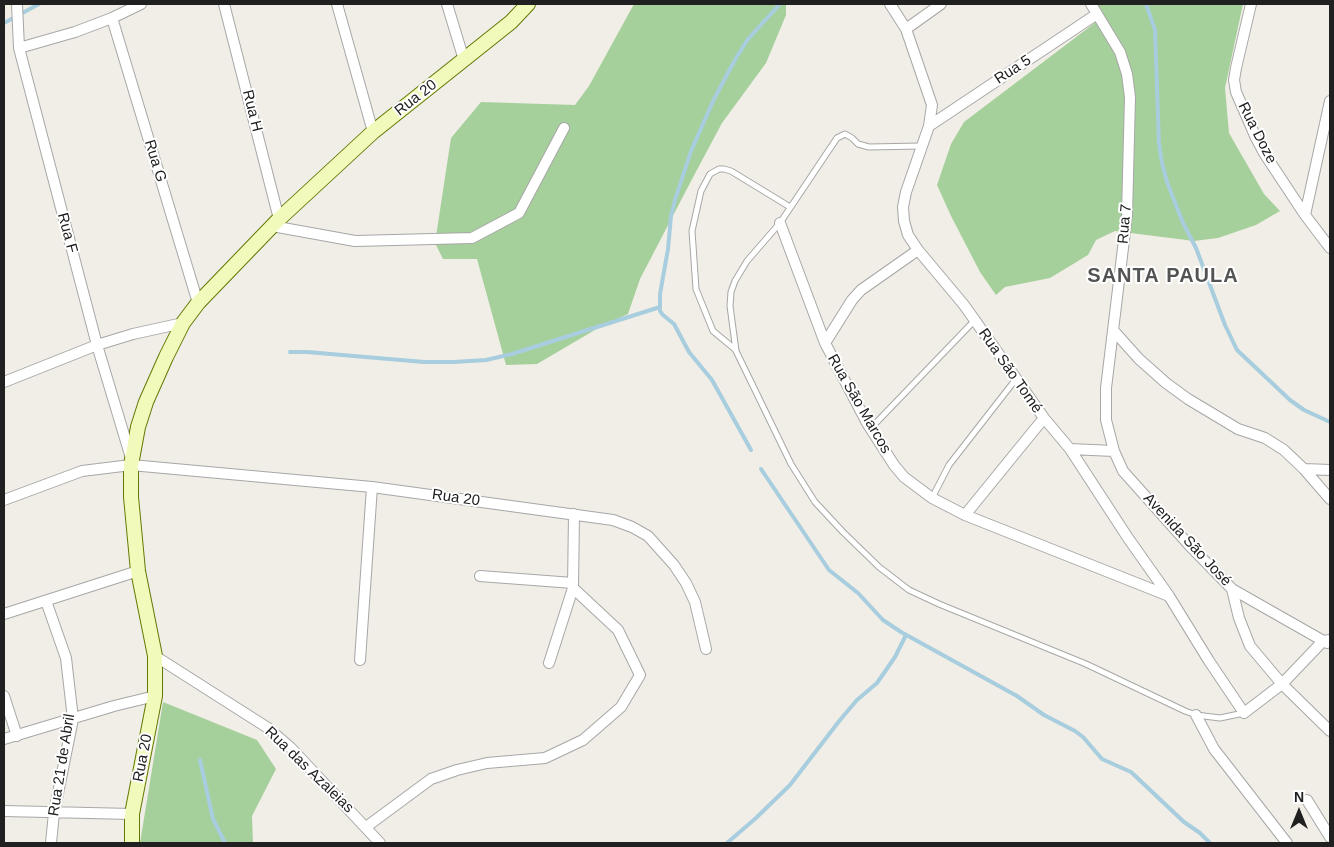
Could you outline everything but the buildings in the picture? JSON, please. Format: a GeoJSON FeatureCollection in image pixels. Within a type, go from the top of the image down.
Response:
{"type":"FeatureCollection","features":[{"type":"Feature","properties":{"kind":"street","name":"Rua F"},"geometry":{"type":"LineString","coordinates":[[17,4],[19,48],[97,346],[131,462]]}},
{"type":"Feature","properties":{"kind":"street"},"geometry":{"type":"LineString","coordinates":[[19,48],[112,18],[142,4]]}},
{"type":"Feature","properties":{"kind":"street","name":"Rua H"},"geometry":{"type":"LineString","coordinates":[[224,4],[276,222]]}},
{"type":"Feature","properties":{"kind":"street"},"geometry":{"type":"LineString","coordinates":[[337,4],[373,132]]}},
{"type":"Feature","properties":{"kind":"street"},"geometry":{"type":"LineString","coordinates":[[447,4],[464,60]]}},
{"type":"Feature","properties":{"kind":"street","name":"Rua 20"},"geometry":{"type":"LineString","coordinates":[[132,843],[132,814],[154,696],[155,656],[138,571],[131,497],[131,462],[138,427],[159,370],[183,323],[198,303],[276,222],[373,132],[512,22],[528,4]]}},
{"type":"Feature","properties":{"kind":"street","name":"Rua São Tomé"},"geometry":{"type":"LineString","coordinates":[[890,4],[906,29],[932,105],[928,126],[903,207],[908,235],[975,320],[1044,418],[1070,449],[1128,538],[1169,596],[1244,714]]}},
{"type":"Feature","properties":{"kind":"street"},"geometry":{"type":"LineString","coordinates":[[906,29],[941,4]]}},
{"type":"Feature","properties":{"kind":"street","name":"Rua 7"},"geometry":{"type":"LineString","coordinates":[[1091,4],[1120,52],[1127,74],[1130,97],[1127,215],[1106,388],[1106,420],[1114,451]]}},
{"type":"Feature","properties":{"kind":"street","name":"Rua Doze"},"geometry":{"type":"LineString","coordinates":[[1251,4],[1236,68],[1234,80],[1236,92],[1256,138],[1305,215],[1330,248]]}},
{"type":"Feature","properties":{"kind":"street","name":"Rua 5"},"geometry":{"type":"LineString","coordinates":[[928,126],[1097,14]]}},
{"type":"Feature","properties":{"kind":"street","name":"Rua G"},"geometry":{"type":"LineString","coordinates":[[112,18],[198,303]]}},
{"type":"Feature","properties":{"kind":"street"},"geometry":{"type":"LineString","coordinates":[[1305,215],[1330,101]]}},
{"type":"Feature","properties":{"kind":"street"},"geometry":{"type":"LineString","coordinates":[[276,222],[355,241],[472,238],[519,213],[564,128]]}},
{"type":"Feature","properties":{"kind":"street","name":"Rua São Marcos"},"geometry":{"type":"LineString","coordinates":[[780,223],[825,343],[870,429],[904,477],[932,498],[965,515],[1169,596]]}},
{"type":"Feature","properties":{"kind":"street"},"geometry":{"type":"LineString","coordinates":[[825,343],[852,300],[861,290],[918,250]]}},
{"type":"Feature","properties":{"kind":"street"},"geometry":{"type":"LineString","coordinates":[[4,382],[133,334],[183,323]]}},
{"type":"Feature","properties":{"kind":"street"},"geometry":{"type":"LineString","coordinates":[[1113,330],[1139,359],[1166,383],[1238,429],[1265,438],[1276,444],[1304,469],[1330,499]]}},
{"type":"Feature","properties":{"kind":"street"},"geometry":{"type":"LineString","coordinates":[[965,515],[1044,418]]}},
{"type":"Feature","properties":{"kind":"street"},"geometry":{"type":"LineString","coordinates":[[1070,449],[1114,451]]}},
{"type":"Feature","properties":{"kind":"street","name":"Avenida São José"},"geometry":{"type":"LineString","coordinates":[[1114,451],[1123,471],[1189,545],[1232,589],[1239,618],[1250,646],[1282,684],[1330,731]]}},
{"type":"Feature","properties":{"kind":"street"},"geometry":{"type":"LineString","coordinates":[[4,500],[82,471],[131,462]]}},
{"type":"Feature","properties":{"kind":"street","name":"Rua 20"},"geometry":{"type":"LineString","coordinates":[[131,462],[372,486],[613,520],[632,527],[648,536],[674,565],[686,583],[695,602],[706,649]]}},
{"type":"Feature","properties":{"kind":"street"},"geometry":{"type":"LineString","coordinates":[[1304,469],[1330,470]]}},
{"type":"Feature","properties":{"kind":"street"},"geometry":{"type":"LineString","coordinates":[[360,660],[372,486]]}},
{"type":"Feature","properties":{"kind":"street"},"geometry":{"type":"LineString","coordinates":[[548,663],[573,586],[574,514]]}},
{"type":"Feature","properties":{"kind":"street"},"geometry":{"type":"LineString","coordinates":[[4,614],[138,571]]}},
{"type":"Feature","properties":{"kind":"street"},"geometry":{"type":"LineString","coordinates":[[366,827],[431,779],[487,763],[545,758],[583,740],[621,707],[640,674],[618,630],[573,586],[480,576]]}},
{"type":"Feature","properties":{"kind":"street"},"geometry":{"type":"LineString","coordinates":[[1232,589],[1328,642],[1282,684],[1244,714]]}},
{"type":"Feature","properties":{"kind":"street","name":"Rua 21 de Abril"},"geometry":{"type":"LineString","coordinates":[[46,601],[66,658],[73,719],[54,813],[51,843]]}},
{"type":"Feature","properties":{"kind":"street","name":"Rua das Azaleias"},"geometry":{"type":"LineString","coordinates":[[155,656],[268,728],[291,748],[380,843]]}},
{"type":"Feature","properties":{"kind":"street"},"geometry":{"type":"LineString","coordinates":[[4,696],[16,736]]}},
{"type":"Feature","properties":{"kind":"street"},"geometry":{"type":"LineString","coordinates":[[4,739],[154,696]]}},
{"type":"Feature","properties":{"kind":"street"},"geometry":{"type":"LineString","coordinates":[[1196,715],[1214,749],[1287,843]]}},
{"type":"Feature","properties":{"kind":"street"},"geometry":{"type":"LineString","coordinates":[[1307,800],[1330,837]]}},
{"type":"Feature","properties":{"kind":"street"},"geometry":{"type":"LineString","coordinates":[[4,811],[132,814]]}},
{"type":"Feature","properties":{"kind":"lane"},"geometry":{"type":"LineString","coordinates":[[921,146],[868,147],[858,144],[849,135],[841,135],[832,145],[780,223],[747,260],[731,292],[730,306],[736,351],[791,464],[815,502],[843,532],[879,567],[909,590],[1086,664],[1165,703],[1196,715],[1220,718],[1244,714]]}},
{"type":"Feature","properties":{"kind":"lane"},"geometry":{"type":"LineString","coordinates":[[736,351],[713,331],[696,289],[692,231],[702,191],[710,174],[724,170],[731,172],[790,207]]}},
{"type":"Feature","properties":{"kind":"lane"},"geometry":{"type":"LineString","coordinates":[[870,429],[975,320]]}},
{"type":"Feature","properties":{"kind":"lane"},"geometry":{"type":"LineString","coordinates":[[932,498],[949,465],[1016,379]]}},
{"type":"Feature","properties":{"kind":"green space"},"geometry":{"type":"Polygon","coordinates":[[[634,4],[786,4],[786,15],[766,63],[722,123],[690,183],[640,279],[628,314],[600,327],[537,364],[506,365],[477,259],[443,259],[435,243],[451,138],[481,102],[575,105],[589,86],[634,4]]]}},
{"type":"Feature","properties":{"kind":"green space"},"geometry":{"type":"Polygon","coordinates":[[[1086,4],[1243,4],[1225,88],[1229,133],[1264,194],[1280,211],[1256,225],[1218,238],[1194,241],[1115,231],[1096,240],[1088,255],[1050,278],[1005,287],[996,295],[980,272],[937,185],[951,144],[964,122],[1096,22],[1086,4]]]}},
{"type":"Feature","properties":{"kind":"green space"},"geometry":{"type":"Polygon","coordinates":[[[163,702],[257,740],[276,769],[252,816],[253,843],[140,843],[163,702]]]}},
{"type":"Feature","properties":{"kind":"waterway"},"geometry":{"type":"LineString","coordinates":[[4,23],[39,4]]}},
{"type":"Feature","properties":{"kind":"waterway"},"geometry":{"type":"LineString","coordinates":[[751,450],[712,380],[689,352],[674,324],[660,311],[660,294],[668,249],[671,216],[691,151],[714,99],[736,58],[748,39],[780,4]]}},
{"type":"Feature","properties":{"kind":"waterway"},"geometry":{"type":"LineString","coordinates":[[1146,4],[1155,30],[1159,144],[1162,163],[1167,182],[1183,223],[1196,248],[1225,325],[1237,350],[1290,400],[1304,410],[1330,422]]}},
{"type":"Feature","properties":{"kind":"waterway"},"geometry":{"type":"LineString","coordinates":[[290,352],[424,362],[486,360],[512,354],[660,307]]}},
{"type":"Feature","properties":{"kind":"waterway"},"geometry":{"type":"LineString","coordinates":[[761,469],[829,570],[858,593],[883,620],[901,632],[1017,696],[1044,715],[1075,731],[1083,737],[1102,759],[1131,772],[1184,822],[1210,843]]}},
{"type":"Feature","properties":{"kind":"waterway"},"geometry":{"type":"LineString","coordinates":[[727,843],[790,785],[857,700],[877,683],[895,657],[906,635]]}},
{"type":"Feature","properties":{"kind":"waterway"},"geometry":{"type":"LineString","coordinates":[[200,760],[213,819],[225,843]]}},
{"type":"Feature","properties":{"kind":"district","name":"SANTA PAULA"},"geometry":{"type":"Point","coordinates":[1163,276]}}]}
